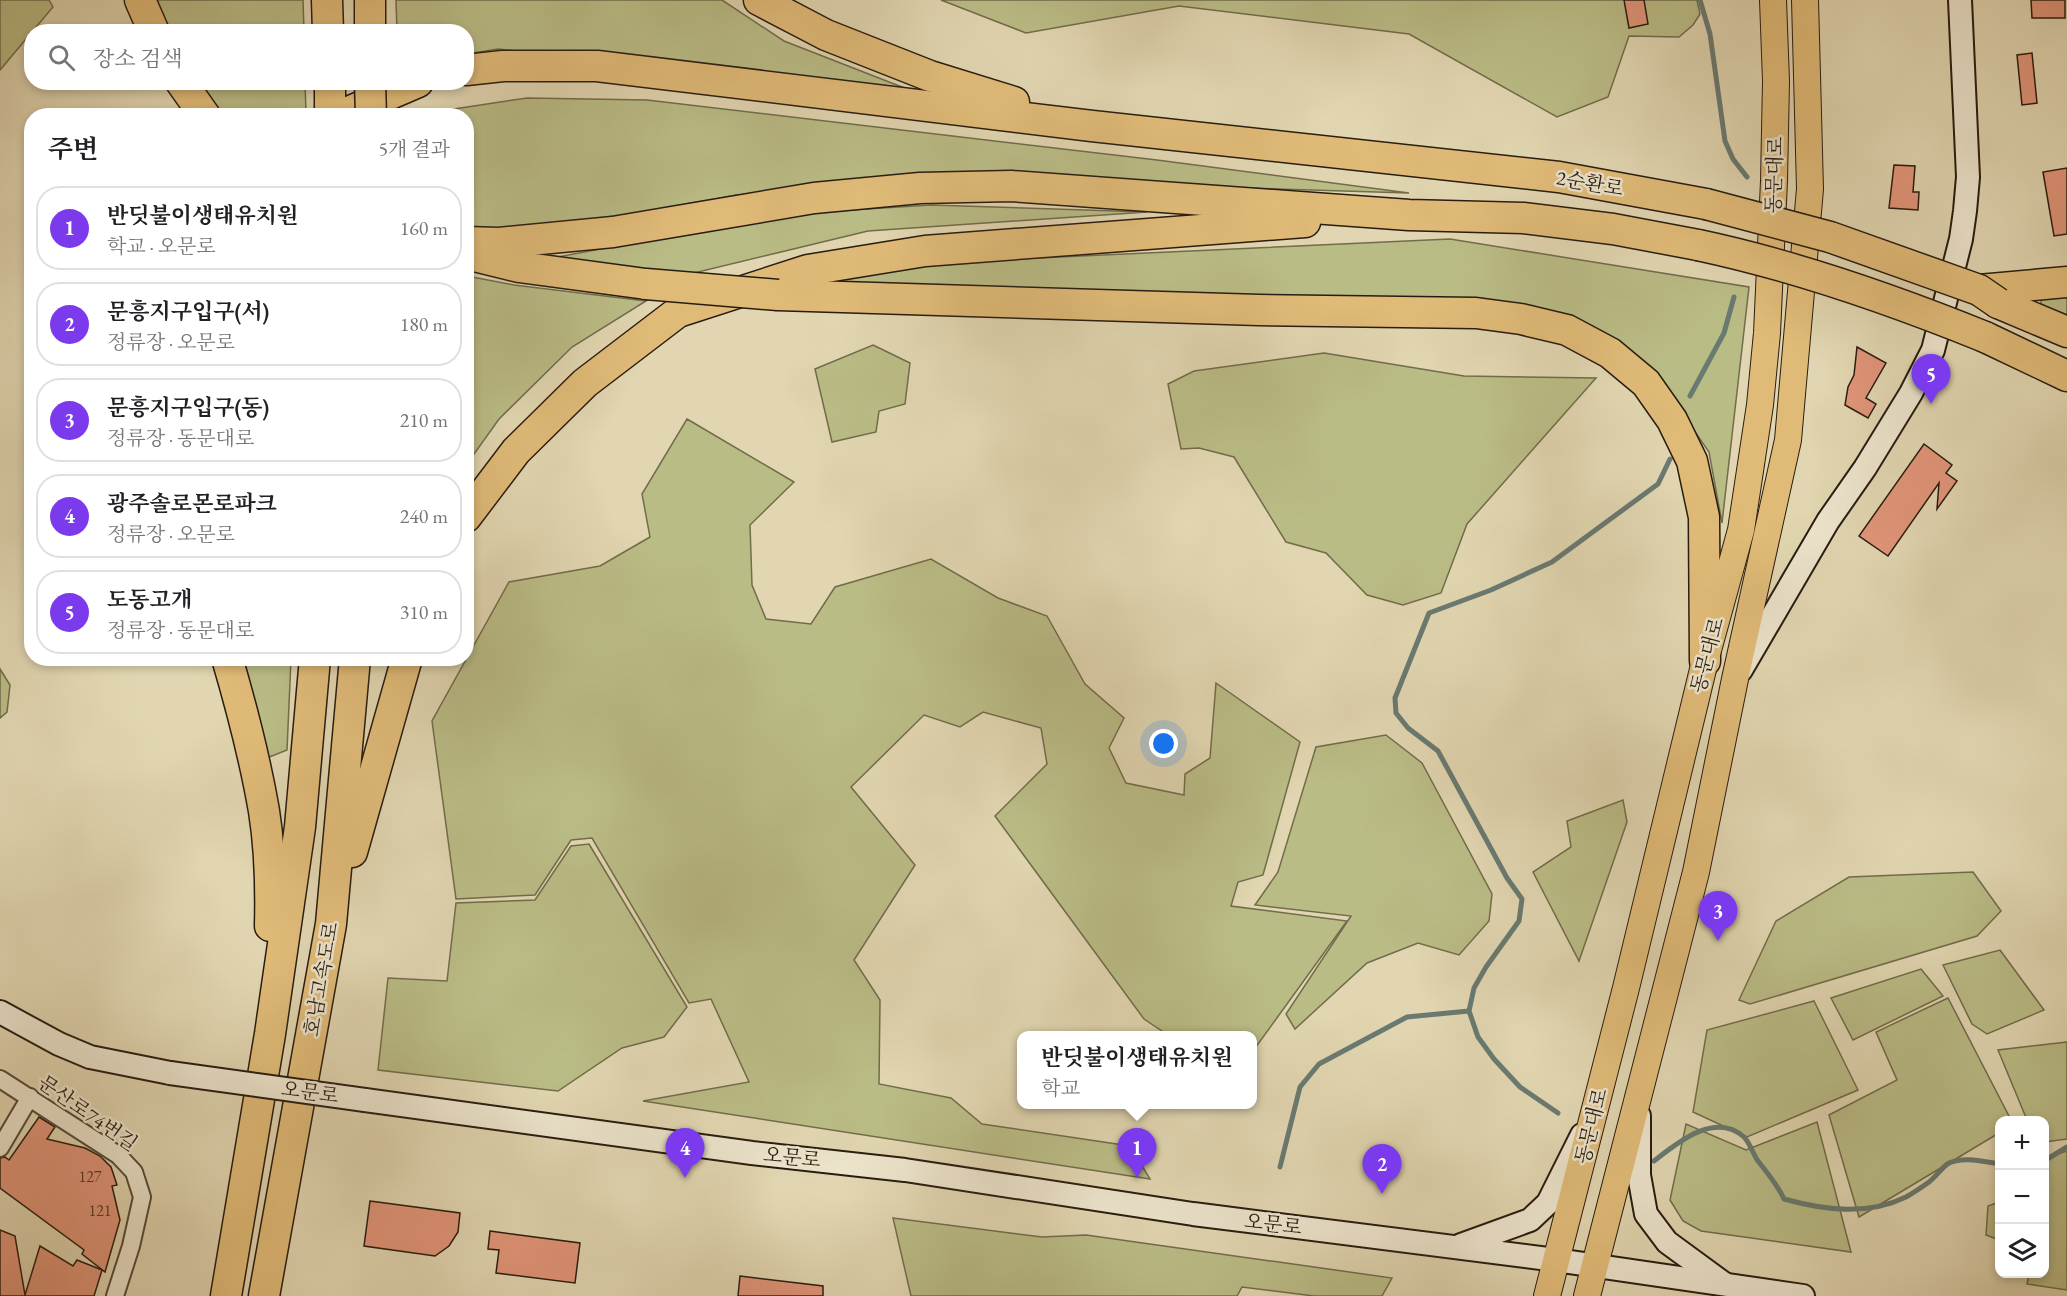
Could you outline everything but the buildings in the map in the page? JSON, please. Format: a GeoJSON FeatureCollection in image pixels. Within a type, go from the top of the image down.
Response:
{"type":"FeatureCollection","features":[{"type":"Feature","properties":{"kind":"highway"},"geometry":{"type":"LineString","coordinates":[[140,0],[150,24]]}},
{"type":"Feature","properties":{"kind":"highway"},"geometry":{"type":"LineString","coordinates":[[327,0],[328,24]]}},
{"type":"Feature","properties":{"kind":"highway"},"geometry":{"type":"LineString","coordinates":[[370,0],[370,24]]}},
{"type":"Feature","properties":{"kind":"highway"},"geometry":{"type":"LineString","coordinates":[[759,0],[826,35],[930,76],[1092,126]]}},
{"type":"Feature","properties":{"kind":"highway"},"geometry":{"type":"LineString","coordinates":[[474,69],[503,66],[597,66],[1092,126]]}},
{"type":"Feature","properties":{"kind":"highway"},"geometry":{"type":"LineString","coordinates":[[187,90],[199,108]]}},
{"type":"Feature","properties":{"kind":"highway"},"geometry":{"type":"LineString","coordinates":[[330,90],[330,108]]}},
{"type":"Feature","properties":{"kind":"highway"},"geometry":{"type":"LineString","coordinates":[[370,90],[371,108]]}},
{"type":"Feature","properties":{"kind":"highway"},"geometry":{"type":"LineString","coordinates":[[358,108],[399,90]]}},
{"type":"Feature","properties":{"kind":"highway","name":"2순환로"},"geometry":{"type":"LineString","coordinates":[[1092,126],[1559,177],[1706,204],[1830,237],[1994,293],[2067,332]]}},
{"type":"Feature","properties":{"kind":"highway"},"geometry":{"type":"LineString","coordinates":[[474,242],[499,243],[613,232],[814,198],[920,188],[1011,186],[1409,214]]}},
{"type":"Feature","properties":{"kind":"highway"},"geometry":{"type":"LineString","coordinates":[[474,506],[516,451],[585,383],[678,312],[808,270],[925,251],[1409,214]]}},
{"type":"Feature","properties":{"kind":"highway","name":"2순환로"},"geometry":{"type":"LineString","coordinates":[[1409,214],[1523,218],[1613,229],[1747,255],[1821,276],[1910,307],[1985,337],[2067,376]]}},
{"type":"Feature","properties":{"kind":"highway"},"geometry":{"type":"LineString","coordinates":[[474,256],[519,267],[646,284],[778,295],[1259,310],[1476,313],[1521,318],[1567,330],[1610,353],[1646,383],[1672,420],[1692,461],[1704,517],[1705,661]]}},
{"type":"Feature","properties":{"kind":"highway"},"geometry":{"type":"LineString","coordinates":[[1994,293],[2067,282]]}},
{"type":"Feature","properties":{"kind":"highway"},"geometry":{"type":"LineString","coordinates":[[229,666],[243,712],[264,812],[271,882],[270,1034]]}},
{"type":"Feature","properties":{"kind":"highway","name":"호남고속도로"},"geometry":{"type":"LineString","coordinates":[[226,1296],[270,1034],[300,826],[314,666]]}},
{"type":"Feature","properties":{"kind":"highway","name":"호남고속도로"},"geometry":{"type":"LineString","coordinates":[[264,1296],[332,924],[354,666]]}},
{"type":"Feature","properties":{"kind":"highway"},"geometry":{"type":"LineString","coordinates":[[332,924],[405,666]]}},
{"type":"Feature","properties":{"kind":"main road","name":"동문대로"},"geometry":{"type":"LineString","coordinates":[[1547,1296],[1596,1107],[1705,661],[1741,530],[1760,405],[1767,333],[1776,81],[1773,0]]}},
{"type":"Feature","properties":{"kind":"main road","name":"동문대로"},"geometry":{"type":"LineString","coordinates":[[1587,1296],[1696,872],[1735,679],[1788,440],[1810,189],[1805,0]]}},
{"type":"Feature","properties":{"kind":"main road","name":"동문대로"},"geometry":{"type":"LineString","coordinates":[[1735,679],[1828,521],[1865,468],[1911,393],[1932,350],[1961,238],[1968,177],[1960,0]]}},
{"type":"Feature","properties":{"kind":"main road","name":"오문로"},"geometry":{"type":"LineString","coordinates":[[0,1012],[59,1044],[90,1057],[170,1073],[742,1152],[905,1170],[1193,1214],[1556,1260],[1803,1296]]}},
{"type":"Feature","properties":{"kind":"main road"},"geometry":{"type":"LineString","coordinates":[[1639,1098],[1638,1175],[1646,1214],[1667,1242],[1727,1286]]}},
{"type":"Feature","properties":{"kind":"main road"},"geometry":{"type":"LineString","coordinates":[[1456,1247],[1530,1220],[1548,1203],[1596,1107]]}},
{"type":"Feature","properties":{"kind":"street","name":"문산로74번길"},"geometry":{"type":"LineString","coordinates":[[0,1079],[118,1155],[134,1172],[142,1197],[131,1246],[115,1296]]}},
{"type":"Feature","properties":{"kind":"street"},"geometry":{"type":"LineString","coordinates":[[0,1148],[30,1097]]}},
{"type":"Feature","properties":{"kind":"green space"},"geometry":{"type":"Polygon","coordinates":[[[0,0],[49,0],[53,7],[39,24],[24,24],[24,41],[0,70],[0,0]]]}},
{"type":"Feature","properties":{"kind":"green space"},"geometry":{"type":"Polygon","coordinates":[[[151,0],[303,0],[304,24],[164,24],[151,0]]]}},
{"type":"Feature","properties":{"kind":"green space"},"geometry":{"type":"Polygon","coordinates":[[[396,0],[722,0],[784,41],[925,96],[498,49],[474,53],[474,24],[397,24],[396,0]]]}},
{"type":"Feature","properties":{"kind":"green space"},"geometry":{"type":"Polygon","coordinates":[[[941,0],[1697,0],[1700,14],[1693,25],[1679,37],[1629,36],[1608,97],[1557,117],[1409,34],[1179,6],[1026,33],[941,0]]]}},
{"type":"Feature","properties":{"kind":"green space"},"geometry":{"type":"Polygon","coordinates":[[[201,90],[305,90],[306,108],[216,108],[201,90]]]}},
{"type":"Feature","properties":{"kind":"green space"},"geometry":{"type":"Polygon","coordinates":[[[527,98],[647,100],[1157,160],[1409,193],[960,179],[737,195],[518,234],[474,235],[474,108],[461,108],[527,98]]]}},
{"type":"Feature","properties":{"kind":"green space"},"geometry":{"type":"Polygon","coordinates":[[[931,205],[1147,212],[868,231],[694,273],[531,262],[786,214],[931,205]]]}},
{"type":"Feature","properties":{"kind":"green space"},"geometry":{"type":"Polygon","coordinates":[[[1450,239],[1749,287],[1722,523],[1709,452],[1657,377],[1572,328],[803,284],[886,265],[1450,239]]]}},
{"type":"Feature","properties":{"kind":"green space"},"geometry":{"type":"Polygon","coordinates":[[[474,277],[514,285],[646,301],[572,347],[499,419],[474,454],[474,277]]]}},
{"type":"Feature","properties":{"kind":"green space"},"geometry":{"type":"Polygon","coordinates":[[[2067,289],[2067,316],[2041,304],[2041,297],[2067,289]]]}},
{"type":"Feature","properties":{"kind":"green space"},"geometry":{"type":"Polygon","coordinates":[[[873,345],[910,363],[905,404],[879,411],[876,432],[832,442],[815,369],[873,345]]]}},
{"type":"Feature","properties":{"kind":"green space"},"geometry":{"type":"Polygon","coordinates":[[[1324,353],[1464,376],[1596,378],[1467,524],[1441,593],[1403,605],[1367,595],[1326,553],[1286,542],[1234,457],[1199,448],[1181,449],[1168,384],[1194,371],[1324,353]]]}},
{"type":"Feature","properties":{"kind":"green space"},"geometry":{"type":"Polygon","coordinates":[[[687,419],[794,482],[750,525],[752,585],[766,619],[811,624],[835,587],[931,559],[998,598],[1047,616],[1085,684],[1124,718],[1109,748],[1126,783],[1184,795],[1185,774],[1210,758],[1216,683],[1300,742],[1263,875],[1238,882],[1231,906],[1347,921],[1257,1045],[1257,1031],[1162,1031],[1144,1019],[995,816],[1047,764],[1041,728],[983,712],[960,727],[924,715],[851,787],[915,865],[854,960],[880,1000],[879,1084],[951,1098],[982,1124],[1130,1146],[1150,1179],[643,1101],[749,1082],[711,999],[689,1003],[592,838],[571,840],[535,895],[456,899],[432,721],[462,666],[474,666],[474,645],[509,582],[600,566],[650,537],[642,494],[687,419]]]}},
{"type":"Feature","properties":{"kind":"green space"},"geometry":{"type":"Polygon","coordinates":[[[239,666],[291,666],[287,750],[267,758],[239,666]]]}},
{"type":"Feature","properties":{"kind":"green space"},"geometry":{"type":"Polygon","coordinates":[[[0,669],[10,685],[7,712],[0,718],[0,669]]]}},
{"type":"Feature","properties":{"kind":"green space"},"geometry":{"type":"Polygon","coordinates":[[[1386,735],[1422,763],[1492,894],[1489,921],[1459,955],[1418,943],[1367,963],[1295,1029],[1286,1014],[1351,916],[1255,905],[1278,872],[1316,747],[1386,735]]]}},
{"type":"Feature","properties":{"kind":"green space"},"geometry":{"type":"Polygon","coordinates":[[[1623,800],[1627,822],[1579,961],[1533,872],[1571,847],[1567,821],[1623,800]]]}},
{"type":"Feature","properties":{"kind":"green space"},"geometry":{"type":"Polygon","coordinates":[[[589,844],[687,1007],[664,1037],[622,1048],[558,1091],[378,1070],[388,978],[447,981],[456,903],[535,900],[571,846],[589,844]]]}},
{"type":"Feature","properties":{"kind":"green space"},"geometry":{"type":"Polygon","coordinates":[[[1973,872],[2001,911],[1977,936],[1750,1004],[1739,1000],[1776,921],[1849,877],[1973,872]]]}},
{"type":"Feature","properties":{"kind":"green space"},"geometry":{"type":"Polygon","coordinates":[[[2000,950],[2044,1010],[1987,1034],[1972,1024],[1943,965],[2000,950]]]}},
{"type":"Feature","properties":{"kind":"green space"},"geometry":{"type":"Polygon","coordinates":[[[1921,969],[1943,996],[1853,1040],[1831,998],[1921,969]]]}},
{"type":"Feature","properties":{"kind":"green space"},"geometry":{"type":"Polygon","coordinates":[[[1948,998],[2009,1116],[1995,1116],[1995,1135],[1859,1217],[1829,1115],[1897,1080],[1876,1032],[1948,998]]]}},
{"type":"Feature","properties":{"kind":"green space"},"geometry":{"type":"Polygon","coordinates":[[[1814,1001],[1858,1090],[1747,1137],[1693,1112],[1707,1030],[1814,1001]]]}},
{"type":"Feature","properties":{"kind":"green space"},"geometry":{"type":"Polygon","coordinates":[[[2067,1042],[2067,1139],[2049,1141],[2049,1116],[2025,1116],[1998,1050],[2067,1042]]]}},
{"type":"Feature","properties":{"kind":"green space"},"geometry":{"type":"Polygon","coordinates":[[[1817,1122],[1851,1252],[1701,1231],[1683,1221],[1670,1200],[1686,1124],[1746,1150],[1817,1122]]]}},
{"type":"Feature","properties":{"kind":"green space"},"geometry":{"type":"Polygon","coordinates":[[[2067,1151],[2067,1290],[2027,1284],[2028,1278],[2049,1278],[2049,1157],[2067,1151]]]}},
{"type":"Feature","properties":{"kind":"green space"},"geometry":{"type":"Polygon","coordinates":[[[1995,1204],[1995,1238],[1986,1235],[1988,1206],[1995,1204]]]}},
{"type":"Feature","properties":{"kind":"green space"},"geometry":{"type":"Polygon","coordinates":[[[893,1218],[1042,1237],[1086,1235],[1392,1278],[1382,1296],[1314,1296],[1242,1287],[1237,1296],[911,1296],[893,1218]]]}},
{"type":"Feature","properties":{"kind":"waterway"},"geometry":{"type":"LineString","coordinates":[[1700,0],[1710,34],[1725,141],[1733,159],[1747,177]]}},
{"type":"Feature","properties":{"kind":"waterway"},"geometry":{"type":"LineString","coordinates":[[1690,396],[1724,333],[1734,297]]}},
{"type":"Feature","properties":{"kind":"waterway"},"geometry":{"type":"LineString","coordinates":[[1558,1113],[1520,1087],[1494,1059],[1478,1037],[1469,1011],[1474,988],[1519,921],[1522,899],[1507,878],[1438,751],[1408,728],[1396,713],[1395,698],[1429,613],[1491,590],[1552,562],[1658,484],[1670,459]]}},
{"type":"Feature","properties":{"kind":"waterway"},"geometry":{"type":"LineString","coordinates":[[1280,1167],[1300,1087],[1319,1064],[1407,1017],[1469,1011]]}},
{"type":"Feature","properties":{"kind":"waterway"},"geometry":{"type":"LineString","coordinates":[[1654,1161],[1697,1132],[1721,1127],[1733,1130],[1746,1139],[1784,1199],[1814,1206],[1845,1209],[1876,1207],[1906,1197],[1929,1182],[1946,1165],[1955,1161],[1974,1160],[1995,1163]]}},
{"type":"Feature","properties":{"kind":"waterway"},"geometry":{"type":"LineString","coordinates":[[2049,1158],[2067,1147]]}},
{"type":"Feature","properties":{"kind":"place","name":"도동고개"},"geometry":{"type":"Point","coordinates":[1931,404]}},
{"type":"Feature","properties":{"kind":"place","name":"문흥지구입구(동)"},"geometry":{"type":"Point","coordinates":[1718,941]}},
{"type":"Feature","properties":{"kind":"place","name":"광주솔로몬로파크"},"geometry":{"type":"Point","coordinates":[685,1178]}},
{"type":"Feature","properties":{"kind":"place","name":"반딧불이생태유치원"},"geometry":{"type":"Point","coordinates":[1137,1178]}},
{"type":"Feature","properties":{"kind":"place","name":"문흥지구입구(서)"},"geometry":{"type":"Point","coordinates":[1382,1194]}}]}
